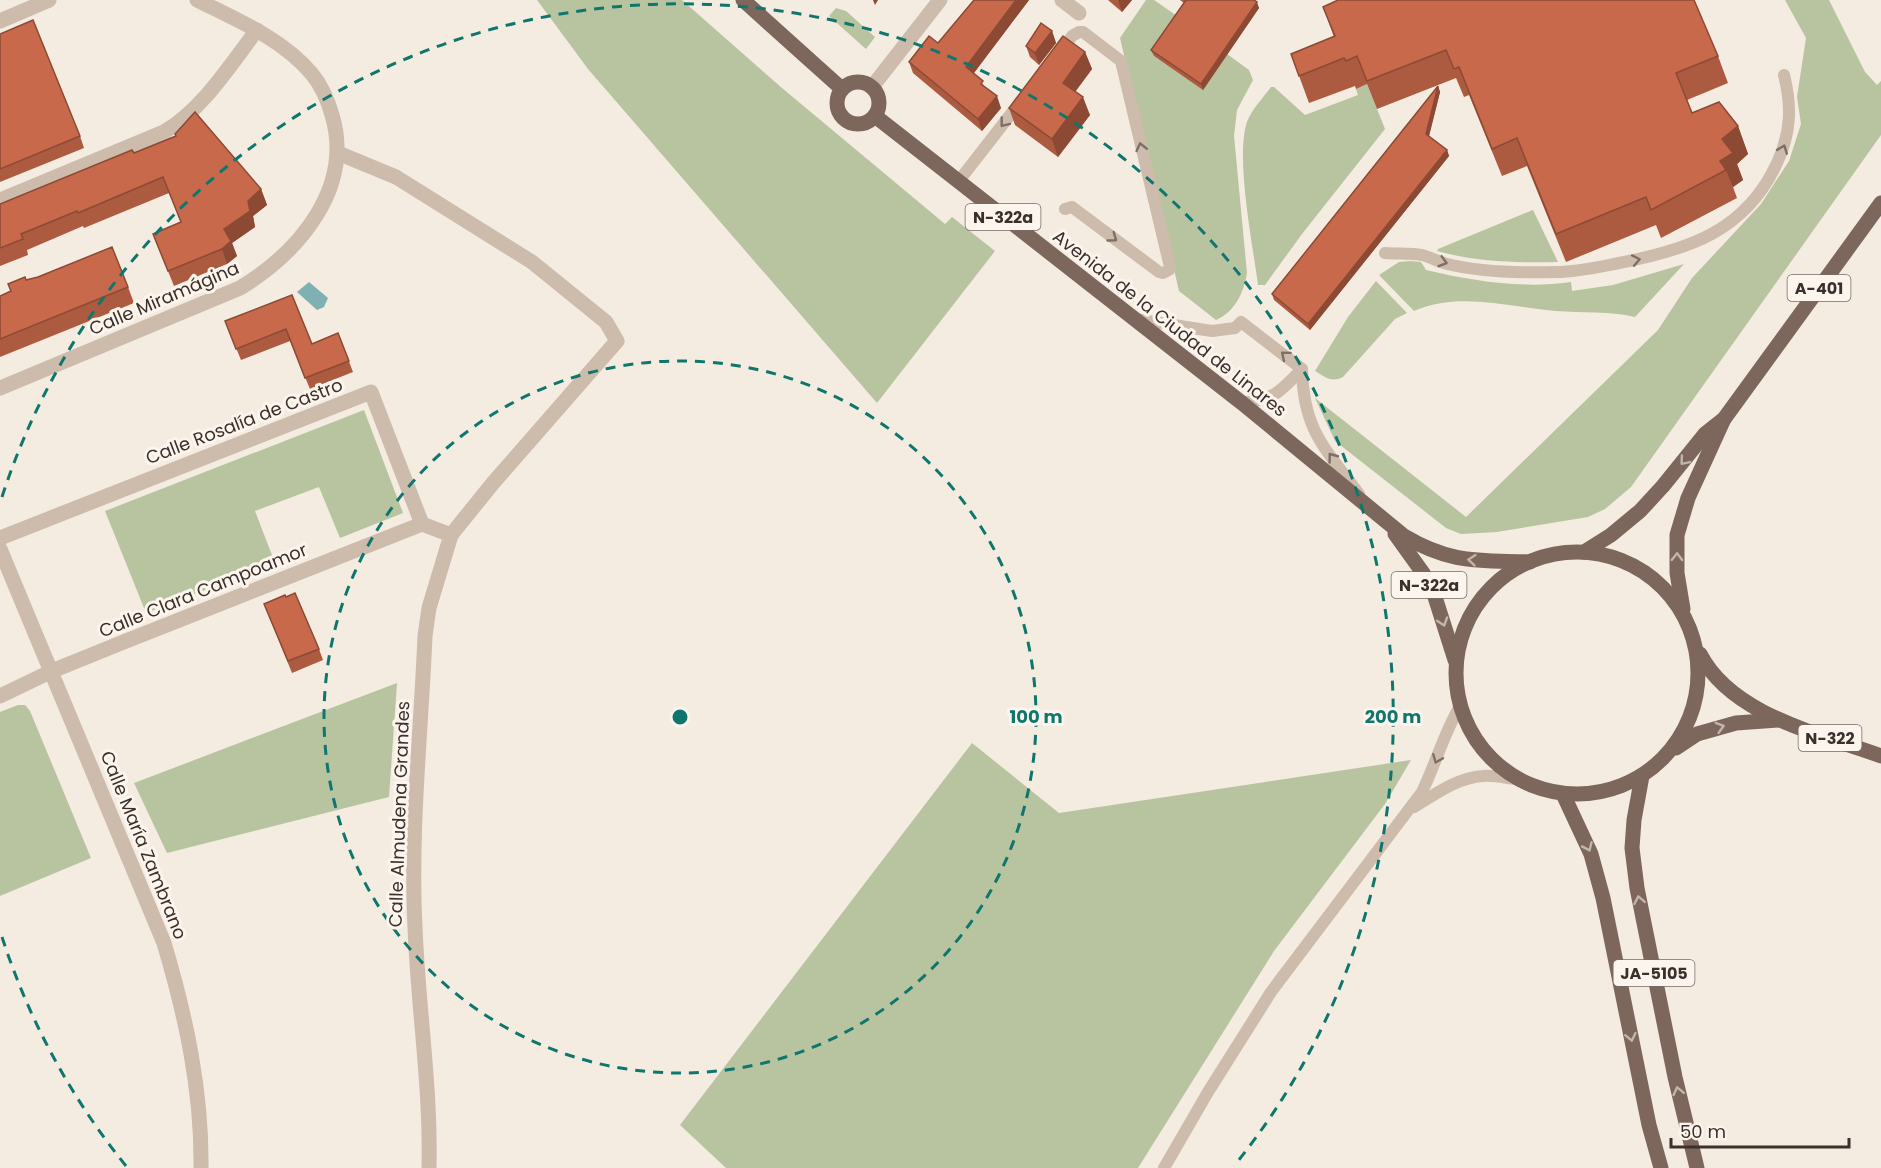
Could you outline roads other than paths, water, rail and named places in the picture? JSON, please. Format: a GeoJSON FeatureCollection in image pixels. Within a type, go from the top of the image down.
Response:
{"type":"FeatureCollection","features":[{"type":"Feature","properties":{"kind":"main road"},"geometry":{"type":"LineString","coordinates":[[743,0],[842,89]]}},
{"type":"Feature","properties":{"kind":"main road"},"geometry":{"type":"LineString","coordinates":[[855,82],[864,82],[872,87],[878,95],[879,102],[875,116],[867,122],[858,124],[843,118],[838,110],[837,101],[842,89],[855,82]]}},
{"type":"Feature","properties":{"kind":"main road","name":"Avenida de la Ciudad de Linares"},"geometry":{"type":"LineString","coordinates":[[875,116],[1242,403],[1404,536],[1427,549],[1450,557],[1472,561],[1530,562]]}},
{"type":"Feature","properties":{"kind":"main road","name":"A-401"},"geometry":{"type":"LineString","coordinates":[[1684,615],[1677,573],[1677,535],[1688,498],[1724,419],[1881,203]]}},
{"type":"Feature","properties":{"kind":"main road","name":"A-401"},"geometry":{"type":"LineString","coordinates":[[1584,552],[1611,535],[1640,511],[1664,486],[1705,434],[1724,419]]}},
{"type":"Feature","properties":{"kind":"main road","name":"Avenida de la Ciudad de Linares"},"geometry":{"type":"LineString","coordinates":[[1382,518],[1423,573],[1435,597],[1456,662]]}},
{"type":"Feature","properties":{"kind":"main road"},"geometry":{"type":"LineString","coordinates":[[1584,552],[1610,556],[1635,566],[1657,581],[1675,600],[1684,615],[1707,667],[1725,686],[1778,720],[1736,723],[1697,734],[1669,753],[1642,776],[1624,786],[1584,795],[1563,794],[1539,789],[1516,779],[1495,763],[1477,742],[1460,705],[1456,684],[1456,662],[1465,626],[1474,609],[1498,581],[1530,562],[1556,554],[1584,552]]}},
{"type":"Feature","properties":{"kind":"main road"},"geometry":{"type":"LineString","coordinates":[[1669,753],[1685,730],[1695,703],[1699,674],[1696,646]]}},
{"type":"Feature","properties":{"kind":"main road","name":"N-322"},"geometry":{"type":"LineString","coordinates":[[1778,720],[1881,756]]}},
{"type":"Feature","properties":{"kind":"main road","name":"JA-5105"},"geometry":{"type":"LineString","coordinates":[[1642,776],[1633,839],[1637,888],[1675,1077],[1697,1168]]}},
{"type":"Feature","properties":{"kind":"main road","name":"JA-5105"},"geometry":{"type":"LineString","coordinates":[[1563,794],[1592,854],[1649,1125],[1661,1168]]}},
{"type":"Feature","properties":{"kind":"street"},"geometry":{"type":"LineString","coordinates":[[0,21],[50,0]]}},
{"type":"Feature","properties":{"kind":"street","name":"Calle Miramágina"},"geometry":{"type":"LineString","coordinates":[[0,388],[224,296],[258,278],[308,230],[332,185],[338,153],[337,135],[327,99],[317,80],[285,49],[257,30],[197,0]]}},
{"type":"Feature","properties":{"kind":"street"},"geometry":{"type":"LineString","coordinates":[[872,87],[940,0]]}},
{"type":"Feature","properties":{"kind":"street"},"geometry":{"type":"LineString","coordinates":[[1062,0],[1079,13]]}},
{"type":"Feature","properties":{"kind":"street"},"geometry":{"type":"LineString","coordinates":[[0,200],[164,132],[177,124],[208,92],[257,30]]}},
{"type":"Feature","properties":{"kind":"street","name":"Calle Almudena Grandes"},"geometry":{"type":"LineString","coordinates":[[338,153],[396,177],[532,262],[606,322],[617,341],[451,535],[429,608],[425,636],[414,877],[418,994],[429,1097],[429,1168]]}},
{"type":"Feature","properties":{"kind":"street","name":"Calle Rosalía de Castro"},"geometry":{"type":"LineString","coordinates":[[0,538],[371,392],[422,524]]}},
{"type":"Feature","properties":{"kind":"street"},"geometry":{"type":"LineString","coordinates":[[422,524],[451,535]]}},
{"type":"Feature","properties":{"kind":"street","name":"Calle Clara Campoamor"},"geometry":{"type":"LineString","coordinates":[[0,696],[52,671],[422,524]]}},
{"type":"Feature","properties":{"kind":"street","name":"Calle María Zambrano"},"geometry":{"type":"LineString","coordinates":[[0,549],[164,943],[189,1037],[196,1080],[201,1168]]}},
{"type":"Feature","properties":{"kind":"lane"},"geometry":{"type":"LineString","coordinates":[[1055,58],[1072,36],[1083,32],[1121,62],[1169,270],[1159,272],[1072,207],[1065,209]]}},
{"type":"Feature","properties":{"kind":"lane"},"geometry":{"type":"LineString","coordinates":[[1385,253],[1421,255],[1448,264],[1490,269],[1558,272],[1658,256],[1704,239],[1720,231],[1746,211],[1762,192],[1774,170],[1785,146],[1790,120],[1790,96],[1784,75]]}},
{"type":"Feature","properties":{"kind":"lane"},"geometry":{"type":"LineString","coordinates":[[958,182],[1026,94]]}},
{"type":"Feature","properties":{"kind":"lane"},"geometry":{"type":"LineString","coordinates":[[1131,318],[1212,331],[1235,328],[1241,322],[1302,369],[1304,402],[1315,436],[1367,504]]}},
{"type":"Feature","properties":{"kind":"lane"},"geometry":{"type":"LineString","coordinates":[[1242,403],[1262,401],[1280,392],[1302,369]]}},
{"type":"Feature","properties":{"kind":"lane"},"geometry":{"type":"LineString","coordinates":[[1164,1168],[1220,1072],[1271,992],[1422,792],[1439,756],[1447,728],[1460,705]]}},
{"type":"Feature","properties":{"kind":"lane"},"geometry":{"type":"LineString","coordinates":[[1405,813],[1450,784],[1464,779],[1484,775],[1516,779]]}},
{"type":"Feature","properties":{"kind":"water"},"geometry":{"type":"Polygon","coordinates":[[[309,282],[328,298],[324,307],[317,310],[297,292],[309,282]]]}}]}
